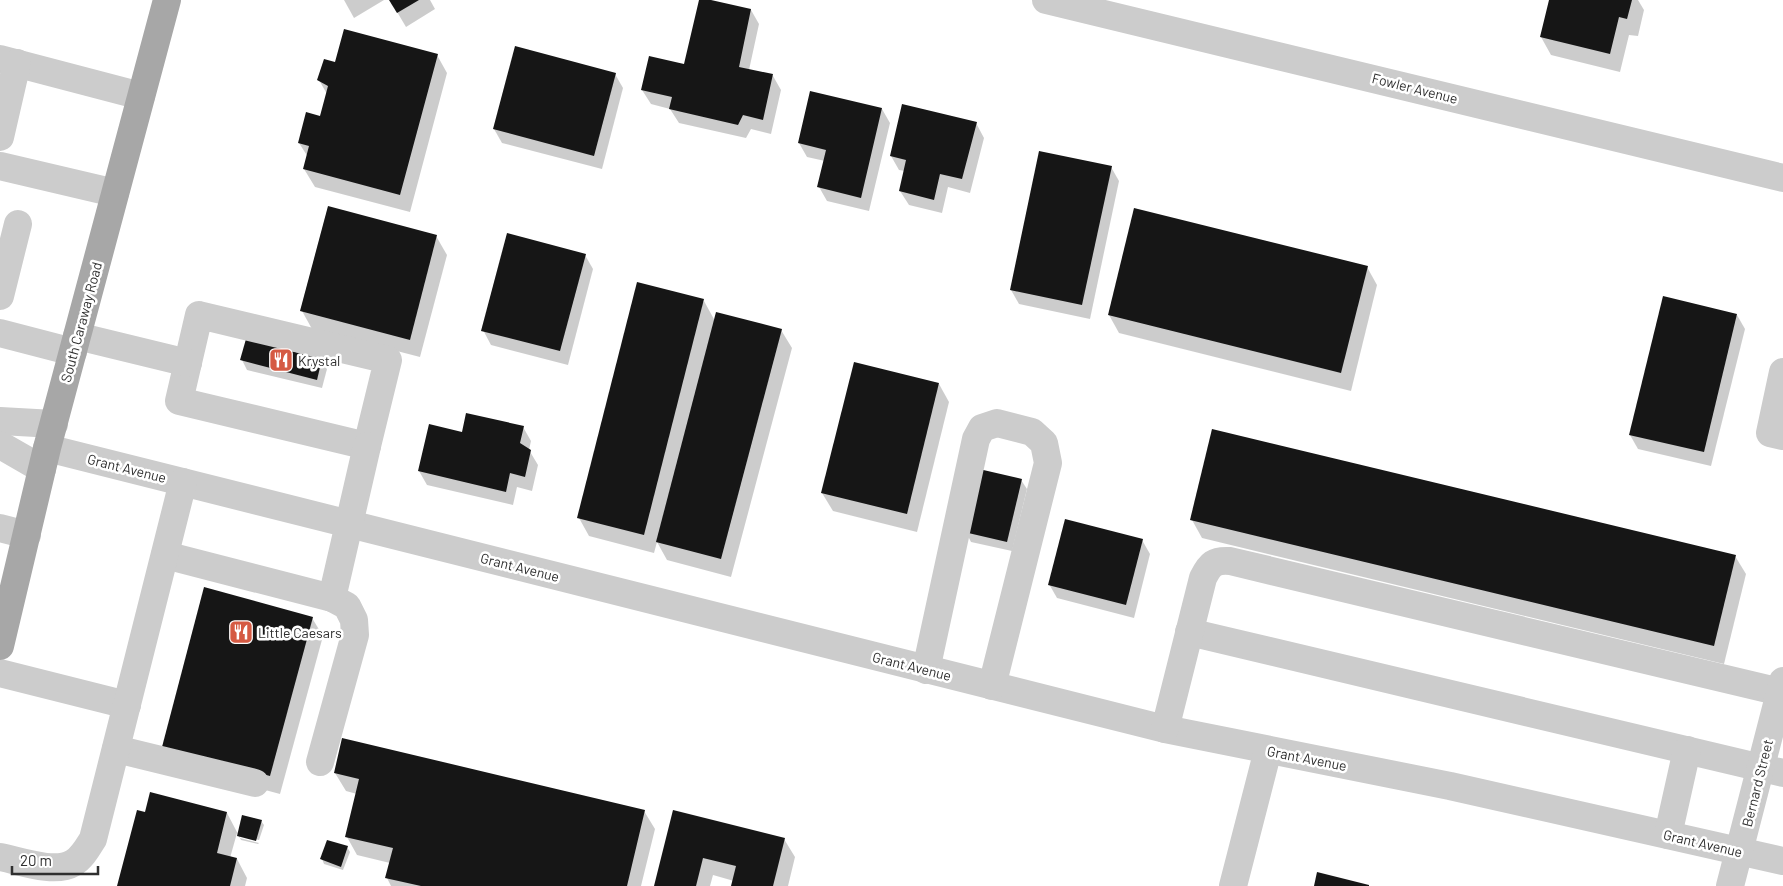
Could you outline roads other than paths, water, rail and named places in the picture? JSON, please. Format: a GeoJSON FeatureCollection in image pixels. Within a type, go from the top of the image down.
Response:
{"type":"FeatureCollection","features":[{"type":"Feature","properties":{"kind":"main road","name":"South Caraway Road"},"geometry":{"type":"LineString","coordinates":[[0,646],[48,447],[141,96],[163,1]]}},
{"type":"Feature","properties":{"kind":"street","name":"Fowler Avenue"},"geometry":{"type":"LineString","coordinates":[[1046,0],[1783,178]]}},
{"type":"Feature","properties":{"kind":"street"},"geometry":{"type":"LineString","coordinates":[[0,137],[8,61],[141,96]]}},
{"type":"Feature","properties":{"kind":"street"},"geometry":{"type":"LineString","coordinates":[[0,166],[115,193]]}},
{"type":"Feature","properties":{"kind":"street"},"geometry":{"type":"LineString","coordinates":[[0,296],[18,224]]}},
{"type":"Feature","properties":{"kind":"street"},"geometry":{"type":"LineString","coordinates":[[332,598],[381,387],[346,358],[219,327],[195,334],[179,402],[367,446]]}},
{"type":"Feature","properties":{"kind":"street"},"geometry":{"type":"LineString","coordinates":[[0,333],[188,363]]}},
{"type":"Feature","properties":{"kind":"street"},"geometry":{"type":"LineString","coordinates":[[1783,372],[1770,433],[1783,436]]}},
{"type":"Feature","properties":{"kind":"street"},"geometry":{"type":"LineString","coordinates":[[0,421],[48,447]]}},
{"type":"Feature","properties":{"kind":"street"},"geometry":{"type":"LineString","coordinates":[[926,670],[976,440],[982,428],[997,423],[1032,432],[1044,443],[1048,463],[992,686]]}},
{"type":"Feature","properties":{"kind":"street"},"geometry":{"type":"LineString","coordinates":[[0,445],[48,447]]}},
{"type":"Feature","properties":{"kind":"street","name":"Grant Avenue"},"geometry":{"type":"LineString","coordinates":[[48,447],[1165,729],[1450,786],[1783,861]]}},
{"type":"Feature","properties":{"kind":"street"},"geometry":{"type":"LineString","coordinates":[[0,857],[62,868],[74,863],[93,839],[183,482]]}},
{"type":"Feature","properties":{"kind":"street"},"geometry":{"type":"LineString","coordinates":[[0,528],[27,535]]}},
{"type":"Feature","properties":{"kind":"street"},"geometry":{"type":"LineString","coordinates":[[165,555],[332,598],[347,606],[354,620],[355,635],[320,762]]}},
{"type":"Feature","properties":{"kind":"street"},"geometry":{"type":"LineString","coordinates":[[1165,729],[1203,578],[1209,566],[1219,560],[1230,560],[1782,686]]}},
{"type":"Feature","properties":{"kind":"street"},"geometry":{"type":"LineString","coordinates":[[1189,632],[1772,770]]}},
{"type":"Feature","properties":{"kind":"street"},"geometry":{"type":"LineString","coordinates":[[0,673],[128,705]]}},
{"type":"Feature","properties":{"kind":"street","name":"Bernard Street"},"geometry":{"type":"LineString","coordinates":[[1730,886],[1740,851],[1772,770],[1782,686]]}},
{"type":"Feature","properties":{"kind":"street"},"geometry":{"type":"LineString","coordinates":[[116,749],[255,783]]}},
{"type":"Feature","properties":{"kind":"street"},"geometry":{"type":"LineString","coordinates":[[1234,886],[1268,750]]}},
{"type":"Feature","properties":{"kind":"street"},"geometry":{"type":"LineString","coordinates":[[1668,835],[1687,750]]}},
{"type":"Feature","properties":{"kind":"place","name":"Krystal"},"geometry":{"type":"Point","coordinates":[281,360]}},
{"type":"Feature","properties":{"kind":"place","name":"Little Caesars"},"geometry":{"type":"Point","coordinates":[241,632]}}]}
